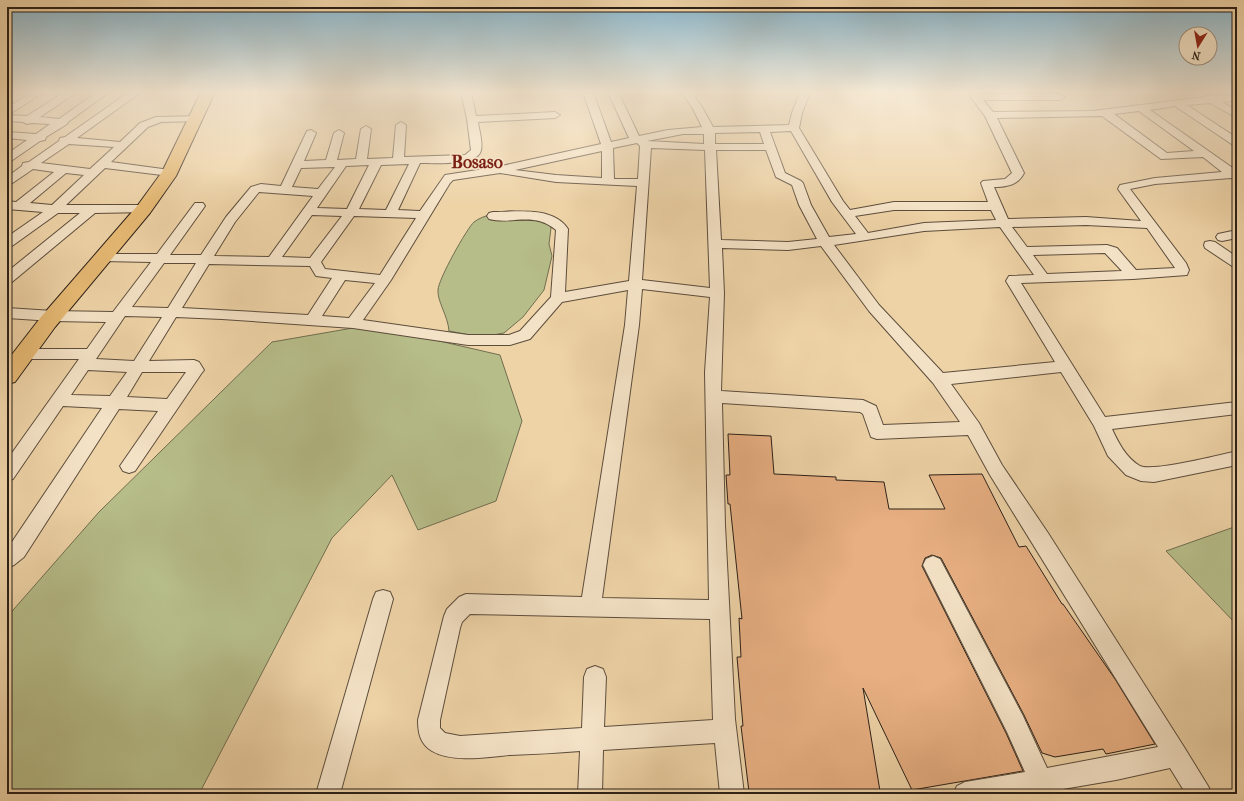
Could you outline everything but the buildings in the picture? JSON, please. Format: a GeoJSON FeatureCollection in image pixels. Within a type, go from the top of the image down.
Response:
{"type":"FeatureCollection","features":[{"type":"Feature","properties":{"kind":"main road"},"geometry":{"type":"LineString","coordinates":[[7,376],[53,316],[144,209],[170,173],[191,129]]}},
{"type":"Feature","properties":{"kind":"street"},"geometry":{"type":"LineString","coordinates":[[7,159],[49,129]]}},
{"type":"Feature","properties":{"kind":"street"},"geometry":{"type":"LineString","coordinates":[[7,182],[83,129]]}},
{"type":"Feature","properties":{"kind":"street"},"geometry":{"type":"LineString","coordinates":[[7,243],[55,209],[123,144],[141,129]]}},
{"type":"Feature","properties":{"kind":"street"},"geometry":{"type":"LineString","coordinates":[[361,162],[366,129]]}},
{"type":"Feature","properties":{"kind":"street"},"geometry":{"type":"LineString","coordinates":[[398,160],[401,129]]}},
{"type":"Feature","properties":{"kind":"street"},"geometry":{"type":"LineString","coordinates":[[297,165],[468,158],[474,154],[476,150],[473,129]]}},
{"type":"Feature","properties":{"kind":"street"},"geometry":{"type":"LineString","coordinates":[[601,129],[607,145],[608,182]]}},
{"type":"Feature","properties":{"kind":"street"},"geometry":{"type":"LineString","coordinates":[[591,607],[626,375],[632,325],[643,182],[640,141],[634,129]]}},
{"type":"Feature","properties":{"kind":"street"},"geometry":{"type":"LineString","coordinates":[[353,323],[384,280],[445,181],[449,177],[497,170],[607,145],[640,141],[680,131],[743,129]]}},
{"type":"Feature","properties":{"kind":"street"},"geometry":{"type":"LineString","coordinates":[[764,129],[780,176],[797,183],[805,205],[825,242],[874,308],[939,379],[972,428],[996,470],[1041,538],[1200,794]]}},
{"type":"Feature","properties":{"kind":"street"},"geometry":{"type":"LineString","coordinates":[[795,129],[838,202],[866,237]]}},
{"type":"Feature","properties":{"kind":"street"},"geometry":{"type":"LineString","coordinates":[[997,129],[1018,173],[1012,182],[987,184],[1004,224],[1025,251],[1042,279]]}},
{"type":"Feature","properties":{"kind":"street"},"geometry":{"type":"LineString","coordinates":[[1128,129],[1162,155],[1175,157],[1205,154]]}},
{"type":"Feature","properties":{"kind":"street"},"geometry":{"type":"LineString","coordinates":[[1171,129],[1235,175]]}},
{"type":"Feature","properties":{"kind":"street"},"geometry":{"type":"LineString","coordinates":[[1217,129],[1237,143]]}},
{"type":"Feature","properties":{"kind":"street"},"geometry":{"type":"LineString","coordinates":[[709,130],[717,293],[714,349],[714,398],[719,610],[725,731],[732,794]]}},
{"type":"Feature","properties":{"kind":"street"},"geometry":{"type":"LineString","coordinates":[[285,190],[311,133]]}},
{"type":"Feature","properties":{"kind":"street"},"geometry":{"type":"LineString","coordinates":[[330,163],[339,133]]}},
{"type":"Feature","properties":{"kind":"street"},"geometry":{"type":"LineString","coordinates":[[7,135],[123,144]]}},
{"type":"Feature","properties":{"kind":"street"},"geometry":{"type":"LineString","coordinates":[[640,141],[710,148],[770,147]]}},
{"type":"Feature","properties":{"kind":"street"},"geometry":{"type":"LineString","coordinates":[[1175,157],[1200,177]]}},
{"type":"Feature","properties":{"kind":"street"},"geometry":{"type":"LineString","coordinates":[[391,213],[416,160]]}},
{"type":"Feature","properties":{"kind":"street"},"geometry":{"type":"LineString","coordinates":[[314,262],[351,212],[377,161]]}},
{"type":"Feature","properties":{"kind":"street"},"geometry":{"type":"LineString","coordinates":[[7,163],[93,173]]}},
{"type":"Feature","properties":{"kind":"street"},"geometry":{"type":"LineString","coordinates":[[273,261],[343,163]]}},
{"type":"Feature","properties":{"kind":"street"},"geometry":{"type":"LineString","coordinates":[[102,164],[170,173]]}},
{"type":"Feature","properties":{"kind":"street"},"geometry":{"type":"LineString","coordinates":[[13,205],[64,169]]}},
{"type":"Feature","properties":{"kind":"street"},"geometry":{"type":"LineString","coordinates":[[497,170],[531,176],[608,182],[643,182]]}},
{"type":"Feature","properties":{"kind":"street"},"geometry":{"type":"LineString","coordinates":[[1235,175],[1155,181],[1124,187],[1179,263],[1182,272],[1133,276],[1042,279],[1021,278],[1014,279],[1013,281],[1100,424],[1114,450],[1132,470],[1141,474],[1154,475],[1237,458]]}},
{"type":"Feature","properties":{"kind":"street"},"geometry":{"type":"LineString","coordinates":[[7,559],[17,551],[138,367],[230,220],[256,189],[262,188],[321,193]]}},
{"type":"Feature","properties":{"kind":"street"},"geometry":{"type":"LineString","coordinates":[[13,205],[55,209],[144,209]]}},
{"type":"Feature","properties":{"kind":"street"},"geometry":{"type":"LineString","coordinates":[[7,474],[120,314],[199,206]]}},
{"type":"Feature","properties":{"kind":"street"},"geometry":{"type":"LineString","coordinates":[[847,214],[894,206],[996,206]]}},
{"type":"Feature","properties":{"kind":"street"},"geometry":{"type":"LineString","coordinates":[[7,279],[92,209]]}},
{"type":"Feature","properties":{"kind":"street"},"geometry":{"type":"LineString","coordinates":[[309,210],[424,215]]}},
{"type":"Feature","properties":{"kind":"street"},"geometry":{"type":"LineString","coordinates":[[492,216],[538,215],[554,222],[562,229],[558,298]]}},
{"type":"Feature","properties":{"kind":"street"},"geometry":{"type":"LineString","coordinates":[[715,244],[788,246],[866,237],[903,230],[1004,224],[1086,221],[1151,225]]}},
{"type":"Feature","properties":{"kind":"street"},"geometry":{"type":"LineString","coordinates":[[1222,237],[1237,234]]}},
{"type":"Feature","properties":{"kind":"street"},"geometry":{"type":"LineString","coordinates":[[1210,245],[1237,263]]}},
{"type":"Feature","properties":{"kind":"street"},"geometry":{"type":"LineString","coordinates":[[1025,251],[1107,249],[1112,251],[1133,276]]}},
{"type":"Feature","properties":{"kind":"street"},"geometry":{"type":"LineString","coordinates":[[102,257],[314,262]]}},
{"type":"Feature","properties":{"kind":"street"},"geometry":{"type":"LineString","coordinates":[[314,262],[321,273],[341,274],[384,280]]}},
{"type":"Feature","properties":{"kind":"street"},"geometry":{"type":"LineString","coordinates":[[312,320],[341,274]]}},
{"type":"Feature","properties":{"kind":"street"},"geometry":{"type":"LineString","coordinates":[[7,313],[53,316],[172,313],[222,314],[353,323],[468,340],[486,341],[510,340],[525,335],[558,298],[635,284],[717,293]]}},
{"type":"Feature","properties":{"kind":"street"},"geometry":{"type":"LineString","coordinates":[[24,354],[88,359],[138,367],[194,366],[196,370],[170,405],[129,466]]}},
{"type":"Feature","properties":{"kind":"street"},"geometry":{"type":"LineString","coordinates":[[939,379],[1065,366]]}},
{"type":"Feature","properties":{"kind":"street"},"geometry":{"type":"LineString","coordinates":[[714,398],[863,406],[870,410],[877,432],[972,428]]}},
{"type":"Feature","properties":{"kind":"street"},"geometry":{"type":"LineString","coordinates":[[59,400],[170,405]]}},
{"type":"Feature","properties":{"kind":"street"},"geometry":{"type":"LineString","coordinates":[[1100,424],[1237,408]]}},
{"type":"Feature","properties":{"kind":"street"},"geometry":{"type":"LineString","coordinates":[[934,565],[1015,724],[1045,788]]}},
{"type":"Feature","properties":{"kind":"street"},"geometry":{"type":"LineString","coordinates":[[328,794],[383,599]]}},
{"type":"Feature","properties":{"kind":"street"},"geometry":{"type":"LineString","coordinates":[[719,610],[466,604],[454,616],[450,628],[429,720],[429,733],[439,743],[460,747],[725,731]]}},
{"type":"Feature","properties":{"kind":"street"},"geometry":{"type":"LineString","coordinates":[[590,794],[595,677]]}},
{"type":"Feature","properties":{"kind":"street"},"geometry":{"type":"LineString","coordinates":[[965,794],[1045,788],[1116,768],[1176,755]]}},
{"type":"Feature","properties":{"kind":"green space"},"geometry":{"type":"Polygon","coordinates":[[[511,211],[521,212],[549,220],[551,228],[549,244],[552,256],[544,290],[523,317],[504,333],[487,336],[470,335],[449,331],[447,320],[439,299],[438,290],[439,284],[453,254],[474,222],[497,213],[511,211]]]}},
{"type":"Feature","properties":{"kind":"green space"},"geometry":{"type":"Polygon","coordinates":[[[370,325],[500,355],[522,421],[496,501],[418,530],[392,475],[332,538],[199,794],[7,794],[7,617],[99,512],[272,342],[370,325]]]}},
{"type":"Feature","properties":{"kind":"green space"},"geometry":{"type":"Polygon","coordinates":[[[1237,526],[1237,625],[1166,551],[1237,526]]]}},
{"type":"Feature","properties":{"kind":"district","name":"Bosaso"},"geometry":{"type":"Point","coordinates":[477,162]}}]}
